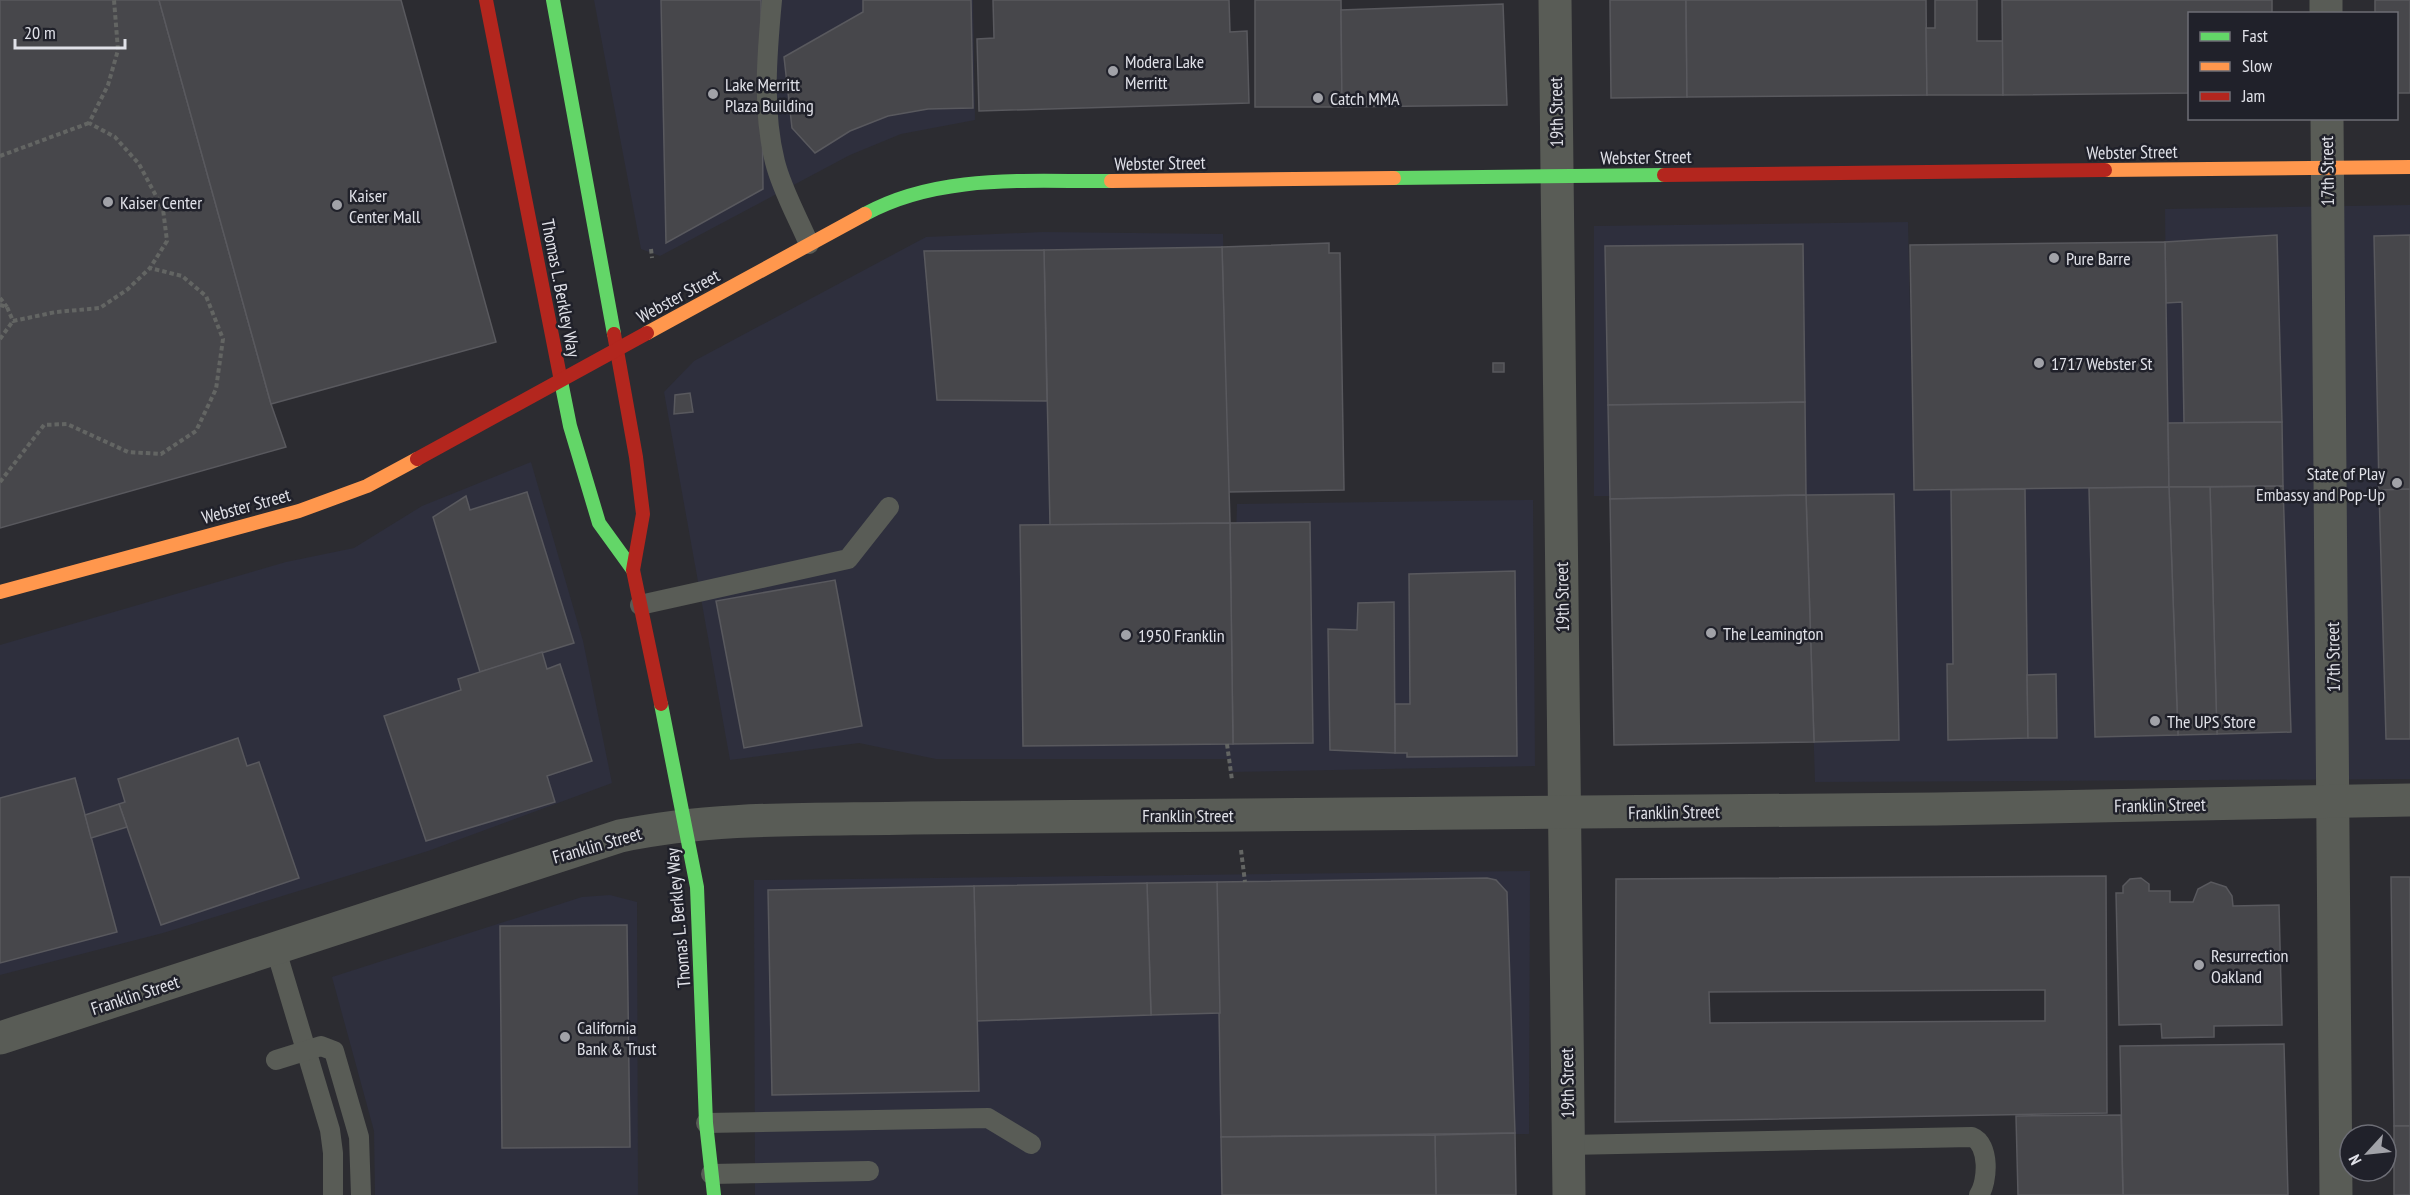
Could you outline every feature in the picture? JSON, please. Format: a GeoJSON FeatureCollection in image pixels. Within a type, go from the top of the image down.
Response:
{"type":"FeatureCollection","features":[{"type":"Feature","properties":{"kind":"street","name":"Thomas L. Berkley Way"},"geometry":{"type":"LineString","coordinates":[[486,0],[570,426],[599,523],[633,570]]}},
{"type":"Feature","properties":{"kind":"street","name":"Thomas L. Berkley Way"},"geometry":{"type":"LineString","coordinates":[[553,0],[618,350],[643,514],[633,570],[697,887],[706,1123],[714,1195]]}},
{"type":"Feature","properties":{"kind":"street","name":"19th Street"},"geometry":{"type":"LineString","coordinates":[[1555,0],[1569,1195]]}},
{"type":"Feature","properties":{"kind":"street","name":"17th Street"},"geometry":{"type":"LineString","coordinates":[[2327,120],[2336,1195]]}},
{"type":"Feature","properties":{"kind":"street","name":"Webster Street"},"geometry":{"type":"LineString","coordinates":[[0,592],[333,501],[400,469],[809,244],[903,196],[939,187],[974,183],[2410,167]]}},
{"type":"Feature","properties":{"kind":"street","name":"Franklin Street"},"geometry":{"type":"LineString","coordinates":[[0,1038],[621,836],[686,825],[748,821],[912,818],[2014,808],[2410,800]]}},
{"type":"Feature","properties":{"kind":"lane"},"geometry":{"type":"LineString","coordinates":[[772,0],[766,57],[771,141],[776,165],[809,244]]}},
{"type":"Feature","properties":{"kind":"lane"},"geometry":{"type":"LineString","coordinates":[[640,605],[848,559],[889,507]]}},
{"type":"Feature","properties":{"kind":"lane"},"geometry":{"type":"LineString","coordinates":[[276,950],[332,1141],[333,1195]]}},
{"type":"Feature","properties":{"kind":"lane"},"geometry":{"type":"LineString","coordinates":[[276,1060],[327,1046],[334,1051],[359,1137],[361,1195]]}},
{"type":"Feature","properties":{"kind":"lane"},"geometry":{"type":"LineString","coordinates":[[706,1123],[988,1118],[1031,1144]]}},
{"type":"Feature","properties":{"kind":"lane"},"geometry":{"type":"LineString","coordinates":[[1568,1145],[1972,1137],[1979,1140],[1984,1149],[1984,1188],[1979,1195]]}},
{"type":"Feature","properties":{"kind":"lane"},"geometry":{"type":"LineString","coordinates":[[711,1174],[869,1172]]}},
{"type":"Feature","properties":{"kind":"path"},"geometry":{"type":"LineString","coordinates":[[0,156],[89,123],[108,85],[118,50],[114,0]]}},
{"type":"Feature","properties":{"kind":"path"},"geometry":{"type":"LineString","coordinates":[[0,339],[13,321],[56,312],[100,308],[128,289],[150,268],[167,241],[163,209],[139,164],[115,137],[89,123]]}},
{"type":"Feature","properties":{"kind":"path"},"geometry":{"type":"LineString","coordinates":[[651,249],[652,258]]}},
{"type":"Feature","properties":{"kind":"path"},"geometry":{"type":"LineString","coordinates":[[0,482],[44,425],[68,424],[128,452],[161,454],[196,431],[216,389],[223,339],[206,296],[182,276],[150,268]]}},
{"type":"Feature","properties":{"kind":"path"},"geometry":{"type":"LineString","coordinates":[[0,298],[13,321]]}},
{"type":"Feature","properties":{"kind":"path"},"geometry":{"type":"LineString","coordinates":[[0,305],[7,307]]}},
{"type":"Feature","properties":{"kind":"shaded area"},"geometry":{"type":"Polygon","coordinates":[[[594,0],[973,0],[975,120],[901,134],[850,155],[660,256],[641,249],[594,0]]]}},
{"type":"Feature","properties":{"kind":"shaded area"},"geometry":{"type":"Polygon","coordinates":[[[2410,205],[2410,779],[1815,782],[1806,496],[1594,496],[1594,226],[1908,222],[1914,490],[2168,487],[2165,209],[2410,205]]]}},
{"type":"Feature","properties":{"kind":"shaded area"},"geometry":{"type":"Polygon","coordinates":[[[1043,232],[1223,234],[1232,660],[1237,504],[1533,500],[1535,766],[1229,772],[1229,759],[936,759],[859,743],[730,760],[664,392],[694,361],[926,237],[1043,232]]]}},
{"type":"Feature","properties":{"kind":"shaded area"},"geometry":{"type":"Polygon","coordinates":[[[531,462],[583,641],[612,783],[428,851],[163,933],[0,975],[0,645],[286,562],[354,548],[422,506],[531,462]]]}},
{"type":"Feature","properties":{"kind":"shaded area"},"geometry":{"type":"Polygon","coordinates":[[[1530,871],[1529,1134],[1221,1137],[1222,1195],[755,1195],[754,880],[1530,871]]]}},
{"type":"Feature","properties":{"kind":"shaded area"},"geometry":{"type":"Polygon","coordinates":[[[610,895],[637,902],[638,1195],[375,1195],[374,1131],[332,977],[582,897],[610,895]]]}},
{"type":"Feature","properties":{"kind":"building","name":"Kaiser Center"},"geometry":{"type":"Polygon","coordinates":[[[0,0],[159,0],[271,404],[286,447],[0,528],[0,0]]]}},
{"type":"Feature","properties":{"kind":"building","name":"Kaiser Center Mall"},"geometry":{"type":"Polygon","coordinates":[[[159,0],[401,0],[496,342],[271,404],[159,0]]]}},
{"type":"Feature","properties":{"kind":"building","name":"Lake Merritt Plaza Building"},"geometry":{"type":"Polygon","coordinates":[[[661,0],[761,0],[763,189],[666,243],[661,0]]]}},
{"type":"Feature","properties":{"kind":"building"},"geometry":{"type":"Polygon","coordinates":[[[863,0],[971,0],[973,108],[928,109],[888,116],[850,131],[815,153],[792,128],[784,57],[863,12],[863,0]]]}},
{"type":"Feature","properties":{"kind":"building","name":"Modera Lake Merritt"},"geometry":{"type":"Polygon","coordinates":[[[993,0],[1229,0],[1230,32],[1247,31],[1249,103],[979,111],[977,39],[994,38],[993,0]]]}},
{"type":"Feature","properties":{"kind":"building"},"geometry":{"type":"Polygon","coordinates":[[[1255,0],[1341,0],[1342,107],[1255,107],[1255,0]]]}},
{"type":"Feature","properties":{"kind":"building"},"geometry":{"type":"Polygon","coordinates":[[[1610,0],[1686,0],[1687,97],[1611,98],[1610,0]]]}},
{"type":"Feature","properties":{"kind":"building"},"geometry":{"type":"Polygon","coordinates":[[[1686,0],[1926,0],[1927,95],[1687,97],[1686,0]]]}},
{"type":"Feature","properties":{"kind":"building"},"geometry":{"type":"Polygon","coordinates":[[[1935,0],[1977,0],[1977,41],[2003,41],[2003,95],[1927,95],[1926,28],[1935,28],[1935,0]]]}},
{"type":"Feature","properties":{"kind":"building"},"geometry":{"type":"Polygon","coordinates":[[[2002,0],[2272,0],[2272,12],[2188,12],[2188,93],[2003,95],[2002,0]]]}},
{"type":"Feature","properties":{"kind":"building"},"geometry":{"type":"Polygon","coordinates":[[[2375,0],[2410,0],[2410,93],[2398,93],[2398,12],[2375,12],[2375,0]]]}},
{"type":"Feature","properties":{"kind":"building"},"geometry":{"type":"Polygon","coordinates":[[[1503,4],[1507,105],[1342,107],[1341,10],[1503,4]]]}},
{"type":"Feature","properties":{"kind":"building"},"geometry":{"type":"Polygon","coordinates":[[[2277,235],[2282,422],[2184,423],[2182,302],[2166,303],[2165,242],[2277,235]]]}},
{"type":"Feature","properties":{"kind":"building"},"geometry":{"type":"Polygon","coordinates":[[[2410,235],[2410,489],[2379,490],[2374,236],[2410,235]]]}},
{"type":"Feature","properties":{"kind":"building","name":"1717 Webster St"},"geometry":{"type":"Polygon","coordinates":[[[2165,242],[2169,487],[1914,490],[1910,245],[2165,242]]]}},
{"type":"Feature","properties":{"kind":"building"},"geometry":{"type":"Polygon","coordinates":[[[1329,243],[1329,253],[1340,253],[1344,490],[1228,492],[1222,247],[1329,243]]]}},
{"type":"Feature","properties":{"kind":"building"},"geometry":{"type":"Polygon","coordinates":[[[1803,244],[1805,402],[1608,405],[1605,246],[1803,244]]]}},
{"type":"Feature","properties":{"kind":"building"},"geometry":{"type":"Polygon","coordinates":[[[1222,247],[1230,523],[1050,525],[1044,250],[1222,247]]]}},
{"type":"Feature","properties":{"kind":"building"},"geometry":{"type":"Polygon","coordinates":[[[1044,250],[1047,401],[937,400],[924,251],[1044,250]]]}},
{"type":"Feature","properties":{"kind":"building"},"geometry":{"type":"Polygon","coordinates":[[[1493,363],[1504,363],[1504,372],[1493,372],[1493,363]]]}},
{"type":"Feature","properties":{"kind":"building"},"geometry":{"type":"Polygon","coordinates":[[[690,393],[693,412],[674,414],[675,395],[690,393]]]}},
{"type":"Feature","properties":{"kind":"building"},"geometry":{"type":"Polygon","coordinates":[[[1805,402],[1806,495],[1610,499],[1608,405],[1805,402]]]}},
{"type":"Feature","properties":{"kind":"building"},"geometry":{"type":"Polygon","coordinates":[[[2282,422],[2283,486],[2169,487],[2168,423],[2282,422]]]}},
{"type":"Feature","properties":{"kind":"building"},"geometry":{"type":"Polygon","coordinates":[[[2283,486],[2291,732],[2217,734],[2210,487],[2283,486]]]}},
{"type":"Feature","properties":{"kind":"building"},"geometry":{"type":"Polygon","coordinates":[[[2169,487],[2210,487],[2217,734],[2178,735],[2169,487]]]}},
{"type":"Feature","properties":{"kind":"building"},"geometry":{"type":"Polygon","coordinates":[[[2169,487],[2178,735],[2095,737],[2089,488],[2169,487]]]}},
{"type":"Feature","properties":{"kind":"building"},"geometry":{"type":"Polygon","coordinates":[[[2025,489],[2028,738],[1948,740],[1947,664],[1953,664],[1951,490],[2025,489]]]}},
{"type":"Feature","properties":{"kind":"building"},"geometry":{"type":"Polygon","coordinates":[[[2410,489],[2410,739],[2386,739],[2379,490],[2410,489]]]}},
{"type":"Feature","properties":{"kind":"building"},"geometry":{"type":"Polygon","coordinates":[[[527,492],[574,643],[480,672],[433,517],[466,496],[470,510],[527,492]]]}},
{"type":"Feature","properties":{"kind":"building"},"geometry":{"type":"Polygon","coordinates":[[[1894,494],[1899,740],[1814,742],[1806,495],[1894,494]]]}},
{"type":"Feature","properties":{"kind":"building","name":"The Leamington"},"geometry":{"type":"Polygon","coordinates":[[[1806,495],[1814,742],[1614,745],[1610,499],[1806,495]]]}},
{"type":"Feature","properties":{"kind":"building"},"geometry":{"type":"Polygon","coordinates":[[[1310,522],[1313,743],[1233,744],[1230,523],[1310,522]]]}},
{"type":"Feature","properties":{"kind":"building","name":"1950 Franklin"},"geometry":{"type":"Polygon","coordinates":[[[1230,523],[1233,744],[1023,746],[1020,525],[1230,523]]]}},
{"type":"Feature","properties":{"kind":"building"},"geometry":{"type":"Polygon","coordinates":[[[1515,571],[1517,756],[1407,757],[1407,753],[1395,753],[1395,704],[1410,704],[1409,574],[1515,571]]]}},
{"type":"Feature","properties":{"kind":"building"},"geometry":{"type":"Polygon","coordinates":[[[835,580],[862,726],[744,748],[716,601],[835,580]]]}},
{"type":"Feature","properties":{"kind":"building"},"geometry":{"type":"Polygon","coordinates":[[[1394,602],[1395,753],[1330,750],[1328,629],[1357,630],[1358,603],[1394,602]]]}},
{"type":"Feature","properties":{"kind":"building"},"geometry":{"type":"Polygon","coordinates":[[[542,652],[547,669],[560,664],[592,761],[547,776],[555,802],[426,841],[384,716],[461,690],[458,679],[542,652]]]}},
{"type":"Feature","properties":{"kind":"building"},"geometry":{"type":"Polygon","coordinates":[[[2056,674],[2057,738],[2028,738],[2027,675],[2056,674]]]}},
{"type":"Feature","properties":{"kind":"building"},"geometry":{"type":"Polygon","coordinates":[[[238,738],[247,766],[259,762],[299,878],[161,925],[119,804],[125,802],[118,779],[238,738]]]}},
{"type":"Feature","properties":{"kind":"building"},"geometry":{"type":"Polygon","coordinates":[[[75,778],[117,932],[0,963],[0,798],[75,778]]]}},
{"type":"Feature","properties":{"kind":"building"},"geometry":{"type":"Polygon","coordinates":[[[119,804],[127,827],[91,838],[85,815],[119,804]]]}},
{"type":"Feature","properties":{"kind":"building"},"geometry":{"type":"Polygon","coordinates":[[[2106,876],[2107,1113],[1615,1122],[1616,879],[2106,876]],[[2045,990],[1709,992],[1710,1023],[2045,1021],[2045,990]]]}},
{"type":"Feature","properties":{"kind":"building"},"geometry":{"type":"Polygon","coordinates":[[[2391,877],[2410,877],[2410,1126],[2398,1126],[2398,1123],[2394,1123],[2391,877]]]}},
{"type":"Feature","properties":{"kind":"building"},"geometry":{"type":"Polygon","coordinates":[[[1487,878],[1496,880],[1507,892],[1515,1133],[1221,1137],[1217,882],[1487,878]]]}},
{"type":"Feature","properties":{"kind":"building","name":"Resurrection Oakland"},"geometry":{"type":"Polygon","coordinates":[[[2141,878],[2149,884],[2149,891],[2170,891],[2170,902],[2193,902],[2198,889],[2211,882],[2226,887],[2232,896],[2233,906],[2279,905],[2282,1025],[2214,1026],[2214,1037],[2162,1038],[2161,1024],[2119,1025],[2116,893],[2123,893],[2123,886],[2130,879],[2141,878]]]}},
{"type":"Feature","properties":{"kind":"building"},"geometry":{"type":"Polygon","coordinates":[[[1217,882],[1220,1013],[1151,1015],[1147,883],[1217,882]]]}},
{"type":"Feature","properties":{"kind":"building"},"geometry":{"type":"Polygon","coordinates":[[[1147,883],[1151,1015],[977,1021],[974,886],[1147,883]]]}},
{"type":"Feature","properties":{"kind":"building"},"geometry":{"type":"Polygon","coordinates":[[[974,886],[979,1091],[772,1095],[768,890],[974,886]]]}},
{"type":"Feature","properties":{"kind":"building","name":"California Bank & Trust"},"geometry":{"type":"Polygon","coordinates":[[[627,925],[630,1147],[502,1148],[500,926],[627,925]]]}},
{"type":"Feature","properties":{"kind":"building"},"geometry":{"type":"Polygon","coordinates":[[[2284,1044],[2288,1195],[2123,1195],[2120,1046],[2284,1044]]]}},
{"type":"Feature","properties":{"kind":"building"},"geometry":{"type":"Polygon","coordinates":[[[2121,1115],[2123,1195],[2018,1195],[2016,1116],[2121,1115]]]}},
{"type":"Feature","properties":{"kind":"building"},"geometry":{"type":"Polygon","coordinates":[[[2398,1126],[2410,1126],[2410,1195],[2394,1195],[2394,1183],[2398,1183],[2398,1126]]]}},
{"type":"Feature","properties":{"kind":"building"},"geometry":{"type":"Polygon","coordinates":[[[1515,1133],[1516,1195],[1436,1195],[1435,1135],[1515,1133]]]}},
{"type":"Feature","properties":{"kind":"building"},"geometry":{"type":"Polygon","coordinates":[[[1435,1135],[1436,1195],[1222,1195],[1221,1137],[1435,1135]]]}},
{"type":"Feature","properties":{"kind":"traffic: fast"},"geometry":{"type":"LineString","coordinates":[[553,0],[614,334]]}},
{"type":"Feature","properties":{"kind":"traffic: fast"},"geometry":{"type":"LineString","coordinates":[[1394,178],[1664,175]]}},
{"type":"Feature","properties":{"kind":"traffic: fast"},"geometry":{"type":"LineString","coordinates":[[865,214],[894,201],[954,186],[985,182],[1111,181]]}},
{"type":"Feature","properties":{"kind":"traffic: fast"},"geometry":{"type":"LineString","coordinates":[[560,376],[570,426],[599,523],[633,570]]}},
{"type":"Feature","properties":{"kind":"traffic: fast"},"geometry":{"type":"LineString","coordinates":[[661,704],[697,887],[706,1123],[714,1195]]}},
{"type":"Feature","properties":{"kind":"traffic: slow"},"geometry":{"type":"LineString","coordinates":[[2105,170],[2410,167]]}},
{"type":"Feature","properties":{"kind":"traffic: slow"},"geometry":{"type":"LineString","coordinates":[[1111,181],[1394,178]]}},
{"type":"Feature","properties":{"kind":"traffic: slow"},"geometry":{"type":"LineString","coordinates":[[647,333],[865,214]]}},
{"type":"Feature","properties":{"kind":"traffic: slow"},"geometry":{"type":"LineString","coordinates":[[0,592],[299,511],[367,486],[417,459]]}},
{"type":"Feature","properties":{"kind":"traffic: jam"},"geometry":{"type":"LineString","coordinates":[[486,0],[560,376]]}},
{"type":"Feature","properties":{"kind":"traffic: jam"},"geometry":{"type":"LineString","coordinates":[[1664,175],[2105,170]]}},
{"type":"Feature","properties":{"kind":"traffic: jam"},"geometry":{"type":"LineString","coordinates":[[417,459],[647,333]]}},
{"type":"Feature","properties":{"kind":"traffic: jam"},"geometry":{"type":"LineString","coordinates":[[614,334],[636,457],[643,514],[633,570],[661,704]]}},
{"type":"Feature","properties":{"kind":"place","name":"Modera Lake Merritt"},"geometry":{"type":"Point","coordinates":[1113,71]}},
{"type":"Feature","properties":{"kind":"place","name":"Lake Merritt Plaza Building"},"geometry":{"type":"Point","coordinates":[713,94]}},
{"type":"Feature","properties":{"kind":"place","name":"Catch MMA"},"geometry":{"type":"Point","coordinates":[1318,98]}},
{"type":"Feature","properties":{"kind":"place","name":"Kaiser Center"},"geometry":{"type":"Point","coordinates":[108,202]}},
{"type":"Feature","properties":{"kind":"place","name":"Kaiser Center Mall"},"geometry":{"type":"Point","coordinates":[337,205]}},
{"type":"Feature","properties":{"kind":"place","name":"Pure Barre"},"geometry":{"type":"Point","coordinates":[2054,258]}},
{"type":"Feature","properties":{"kind":"place","name":"1717 Webster St"},"geometry":{"type":"Point","coordinates":[2039,363]}},
{"type":"Feature","properties":{"kind":"place","name":"State of Play Embassy and Pop-Up"},"geometry":{"type":"Point","coordinates":[2397,483]}},
{"type":"Feature","properties":{"kind":"place","name":"The Leamington"},"geometry":{"type":"Point","coordinates":[1711,633]}},
{"type":"Feature","properties":{"kind":"place","name":"1950 Franklin"},"geometry":{"type":"Point","coordinates":[1126,635]}},
{"type":"Feature","properties":{"kind":"place","name":"The UPS Store"},"geometry":{"type":"Point","coordinates":[2155,721]}},
{"type":"Feature","properties":{"kind":"place","name":"Resurrection Oakland"},"geometry":{"type":"Point","coordinates":[2199,965]}},
{"type":"Feature","properties":{"kind":"place","name":"California Bank & Trust"},"geometry":{"type":"Point","coordinates":[565,1037]}}]}
